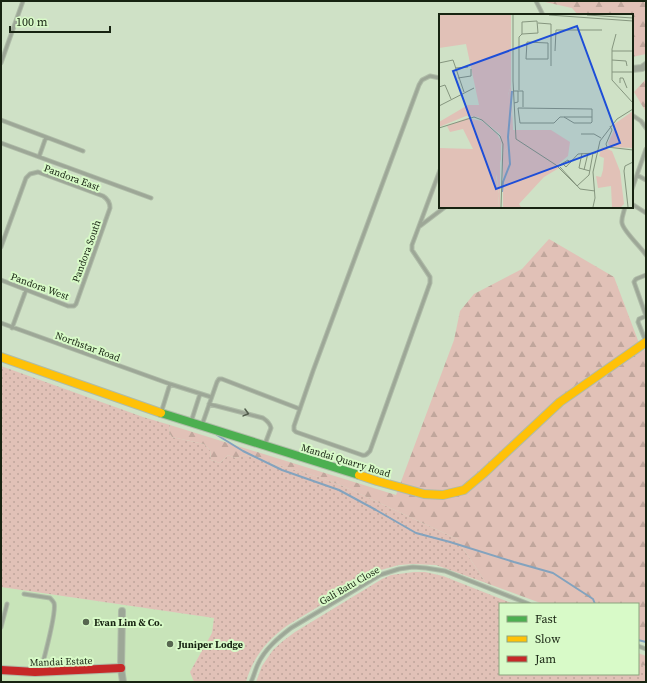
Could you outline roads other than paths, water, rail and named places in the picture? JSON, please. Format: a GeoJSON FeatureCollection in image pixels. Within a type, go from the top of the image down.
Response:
{"type":"FeatureCollection","features":[{"type":"Feature","properties":{"kind":"street"},"geometry":{"type":"LineString","coordinates":[[633,70],[642,68],[646,65]]}},
{"type":"Feature","properties":{"kind":"street","name":"Mandai Quarry Road"},"geometry":{"type":"LineString","coordinates":[[1,357],[161,413],[264,446],[424,494],[443,495],[464,490],[560,402],[646,342]]}},
{"type":"Feature","properties":{"kind":"street"},"geometry":{"type":"LineString","coordinates":[[122,611],[121,668],[124,682]]}},
{"type":"Feature","properties":{"kind":"street","name":"Mandai Estate"},"geometry":{"type":"LineString","coordinates":[[1,670],[41,672],[121,668]]}},
{"type":"Feature","properties":{"kind":"lane"},"geometry":{"type":"LineString","coordinates":[[1,63],[23,1]]}},
{"type":"Feature","properties":{"kind":"lane"},"geometry":{"type":"LineString","coordinates":[[536,1],[542,14]]}},
{"type":"Feature","properties":{"kind":"lane"},"geometry":{"type":"LineString","coordinates":[[439,78],[430,76],[422,80],[419,85],[318,357],[294,426],[294,430],[296,432],[365,456],[367,454],[430,282],[430,278],[412,250],[412,245],[439,173]]}},
{"type":"Feature","properties":{"kind":"lane"},"geometry":{"type":"LineString","coordinates":[[633,116],[641,121],[646,128]]}},
{"type":"Feature","properties":{"kind":"lane"},"geometry":{"type":"LineString","coordinates":[[1,120],[83,151]]}},
{"type":"Feature","properties":{"kind":"lane"},"geometry":{"type":"LineString","coordinates":[[39,157],[46,137]]}},
{"type":"Feature","properties":{"kind":"lane"},"geometry":{"type":"LineString","coordinates":[[1,143],[151,198]]}},
{"type":"Feature","properties":{"kind":"lane"},"geometry":{"type":"LineString","coordinates":[[633,186],[646,149]]}},
{"type":"Feature","properties":{"kind":"lane","name":"Pandora East"},"geometry":{"type":"LineString","coordinates":[[1,247],[26,178],[30,174],[38,172],[103,196],[108,200]]}},
{"type":"Feature","properties":{"kind":"lane"},"geometry":{"type":"LineString","coordinates":[[637,175],[646,180]]}},
{"type":"Feature","properties":{"kind":"lane","name":"Pandora South"},"geometry":{"type":"LineString","coordinates":[[74,306],[110,208],[108,200]]}},
{"type":"Feature","properties":{"kind":"lane"},"geometry":{"type":"LineString","coordinates":[[633,205],[646,213]]}},
{"type":"Feature","properties":{"kind":"lane"},"geometry":{"type":"LineString","coordinates":[[420,226],[444,208]]}},
{"type":"Feature","properties":{"kind":"lane"},"geometry":{"type":"LineString","coordinates":[[626,208],[622,217],[622,224],[646,255]]}},
{"type":"Feature","properties":{"kind":"lane"},"geometry":{"type":"LineString","coordinates":[[646,275],[636,279],[634,282],[646,316],[639,319],[638,322],[646,342]]}},
{"type":"Feature","properties":{"kind":"lane","name":"Pandora West"},"geometry":{"type":"LineString","coordinates":[[1,280],[68,306],[74,306]]}},
{"type":"Feature","properties":{"kind":"lane"},"geometry":{"type":"LineString","coordinates":[[12,328],[26,290]]}},
{"type":"Feature","properties":{"kind":"lane","name":"Northstar Road"},"geometry":{"type":"LineString","coordinates":[[1,323],[170,384],[211,397]]}},
{"type":"Feature","properties":{"kind":"lane"},"geometry":{"type":"LineString","coordinates":[[202,426],[211,397],[219,379],[300,409]]}},
{"type":"Feature","properties":{"kind":"lane"},"geometry":{"type":"LineString","coordinates":[[161,413],[170,384]]}},
{"type":"Feature","properties":{"kind":"lane"},"geometry":{"type":"LineString","coordinates":[[191,422],[200,394]]}},
{"type":"Feature","properties":{"kind":"lane"},"geometry":{"type":"LineString","coordinates":[[209,404],[266,420],[271,428],[264,446]]}},
{"type":"Feature","properties":{"kind":"lane","name":"Gali Batu Close"},"geometry":{"type":"LineString","coordinates":[[251,682],[259,663],[269,647],[280,636],[380,575],[399,569],[413,567],[445,572],[526,603]]}},
{"type":"Feature","properties":{"kind":"lane"},"geometry":{"type":"LineString","coordinates":[[24,594],[50,598],[54,604],[53,622],[41,672]]}},
{"type":"Feature","properties":{"kind":"lane"},"geometry":{"type":"LineString","coordinates":[[1,627],[7,604]]}},
{"type":"Feature","properties":{"kind":"waterway"},"geometry":{"type":"LineString","coordinates":[[217,435],[243,451],[282,470],[339,490],[416,533],[553,573],[593,599],[595,603]]}},
{"type":"Feature","properties":{"kind":"waterway"},"geometry":{"type":"LineString","coordinates":[[639,640],[646,642]]}},
{"type":"Feature","properties":{"kind":"place","name":"Evan Lim & Co."},"geometry":{"type":"Point","coordinates":[86,622]}},
{"type":"Feature","properties":{"kind":"place","name":"Juniper Lodge"},"geometry":{"type":"Point","coordinates":[170,644]}}]}
